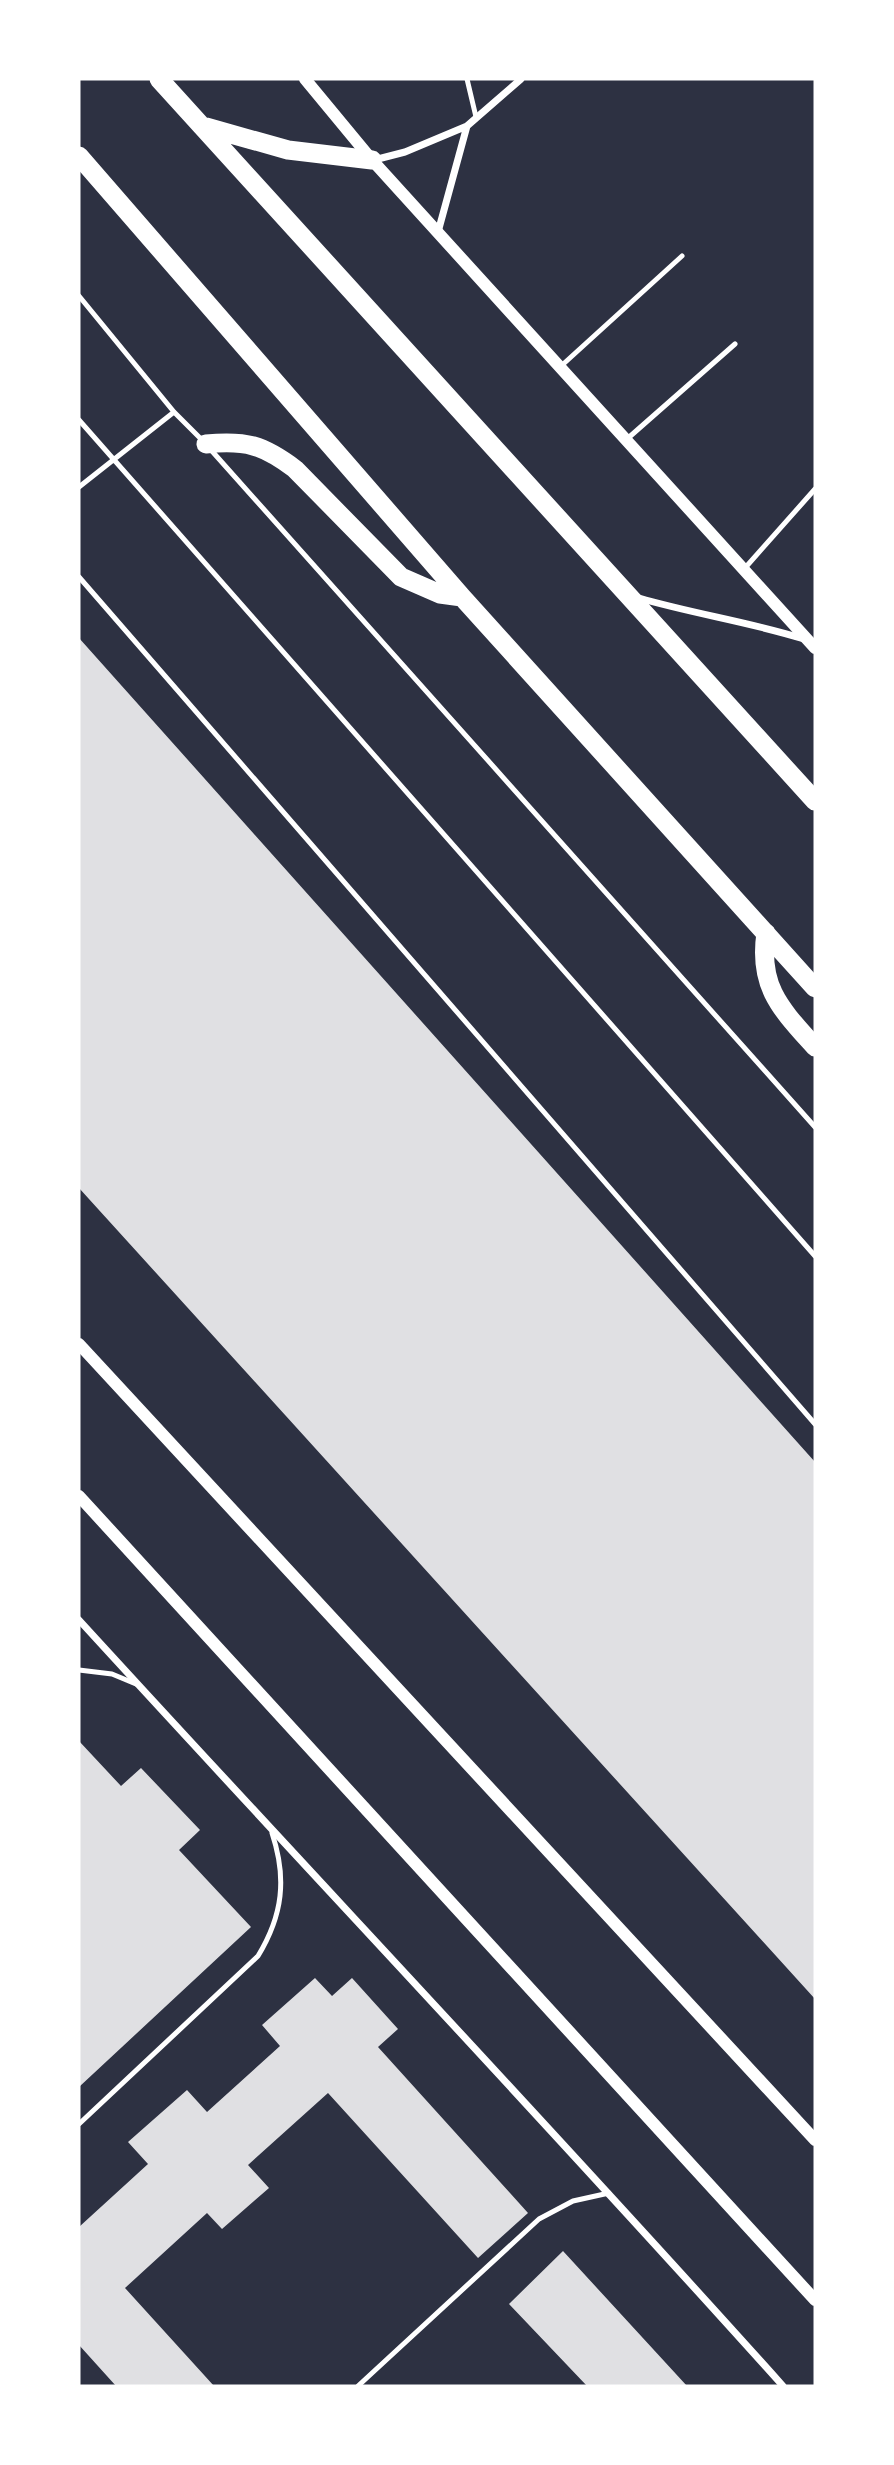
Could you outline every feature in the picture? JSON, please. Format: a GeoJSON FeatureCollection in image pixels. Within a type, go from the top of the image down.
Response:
{"type":"FeatureCollection","features":[{"type":"Feature","properties":{"kind":"highway"},"geometry":{"type":"LineString","coordinates":[[159,79],[815,800]]}},
{"type":"Feature","properties":{"kind":"highway"},"geometry":{"type":"LineString","coordinates":[[202,126],[288,150],[372,160]]}},
{"type":"Feature","properties":{"kind":"highway"},"geometry":{"type":"LineString","coordinates":[[79,156],[461,597],[815,988]]}},
{"type":"Feature","properties":{"kind":"highway"},"geometry":{"type":"LineString","coordinates":[[206,444],[238,441],[278,457],[295,469],[401,577],[440,594],[461,597]]}},
{"type":"Feature","properties":{"kind":"highway"},"geometry":{"type":"LineString","coordinates":[[766,933],[764,965],[773,996],[815,1047]]}},
{"type":"Feature","properties":{"kind":"street"},"geometry":{"type":"LineString","coordinates":[[305,79],[372,160],[813,643]]}},
{"type":"Feature","properties":{"kind":"street"},"geometry":{"type":"LineString","coordinates":[[372,160],[405,152],[467,126],[521,79]]}},
{"type":"Feature","properties":{"kind":"street"},"geometry":{"type":"LineString","coordinates":[[438,232],[467,126]]}},
{"type":"Feature","properties":{"kind":"street"},"geometry":{"type":"LineString","coordinates":[[629,596],[690,613],[751,622],[813,643]]}},
{"type":"Feature","properties":{"kind":"street"},"geometry":{"type":"LineString","coordinates":[[79,1344],[815,2140]]}},
{"type":"Feature","properties":{"kind":"street"},"geometry":{"type":"LineString","coordinates":[[79,1496],[815,2300]]}},
{"type":"Feature","properties":{"kind":"street"},"geometry":{"type":"LineString","coordinates":[[79,1620],[272,1833],[610,2192],[783,2386]]}},
{"type":"Feature","properties":{"kind":"lane"},"geometry":{"type":"LineString","coordinates":[[467,79],[476,117]]}},
{"type":"Feature","properties":{"kind":"lane"},"geometry":{"type":"LineString","coordinates":[[560,367],[682,256]]}},
{"type":"Feature","properties":{"kind":"lane"},"geometry":{"type":"LineString","coordinates":[[79,296],[174,412],[206,444],[815,1127]]}},
{"type":"Feature","properties":{"kind":"lane"},"geometry":{"type":"LineString","coordinates":[[626,440],[735,344]]}},
{"type":"Feature","properties":{"kind":"lane"},"geometry":{"type":"LineString","coordinates":[[79,487],[174,412]]}},
{"type":"Feature","properties":{"kind":"lane"},"geometry":{"type":"LineString","coordinates":[[79,420],[815,1256]]}},
{"type":"Feature","properties":{"kind":"lane"},"geometry":{"type":"LineString","coordinates":[[743,569],[815,489]]}},
{"type":"Feature","properties":{"kind":"lane"},"geometry":{"type":"LineString","coordinates":[[79,577],[815,1424]]}},
{"type":"Feature","properties":{"kind":"lane"},"geometry":{"type":"LineString","coordinates":[[79,1670],[112,1674],[138,1685]]}},
{"type":"Feature","properties":{"kind":"lane"},"geometry":{"type":"LineString","coordinates":[[79,2124],[258,1956],[272,1933],[283,1883],[280,1858],[272,1833]]}},
{"type":"Feature","properties":{"kind":"lane"},"geometry":{"type":"LineString","coordinates":[[358,2386],[539,2219],[573,2201],[610,2192]]}},
{"type":"Feature","properties":{"kind":"building"},"geometry":{"type":"Polygon","coordinates":[[[79,638],[815,1462],[815,1999],[79,1188],[79,638]]]}},
{"type":"Feature","properties":{"kind":"building"},"geometry":{"type":"Polygon","coordinates":[[[79,1741],[121,1786],[141,1768],[200,1830],[179,1850],[251,1927],[79,2087],[79,1741]]]}},
{"type":"Feature","properties":{"kind":"building"},"geometry":{"type":"Polygon","coordinates":[[[315,1978],[332,1996],[352,1978],[398,2029],[378,2047],[528,2213],[478,2258],[328,2093],[248,2165],[269,2188],[222,2229],[207,2213],[125,2288],[214,2386],[116,2386],[79,2345],[79,2227],[148,2164],[128,2142],[187,2090],[207,2112],[280,2046],[262,2025],[315,1978]]]}},
{"type":"Feature","properties":{"kind":"building"},"geometry":{"type":"Polygon","coordinates":[[[563,2251],[687,2386],[587,2386],[509,2304],[563,2251]]]}}]}
